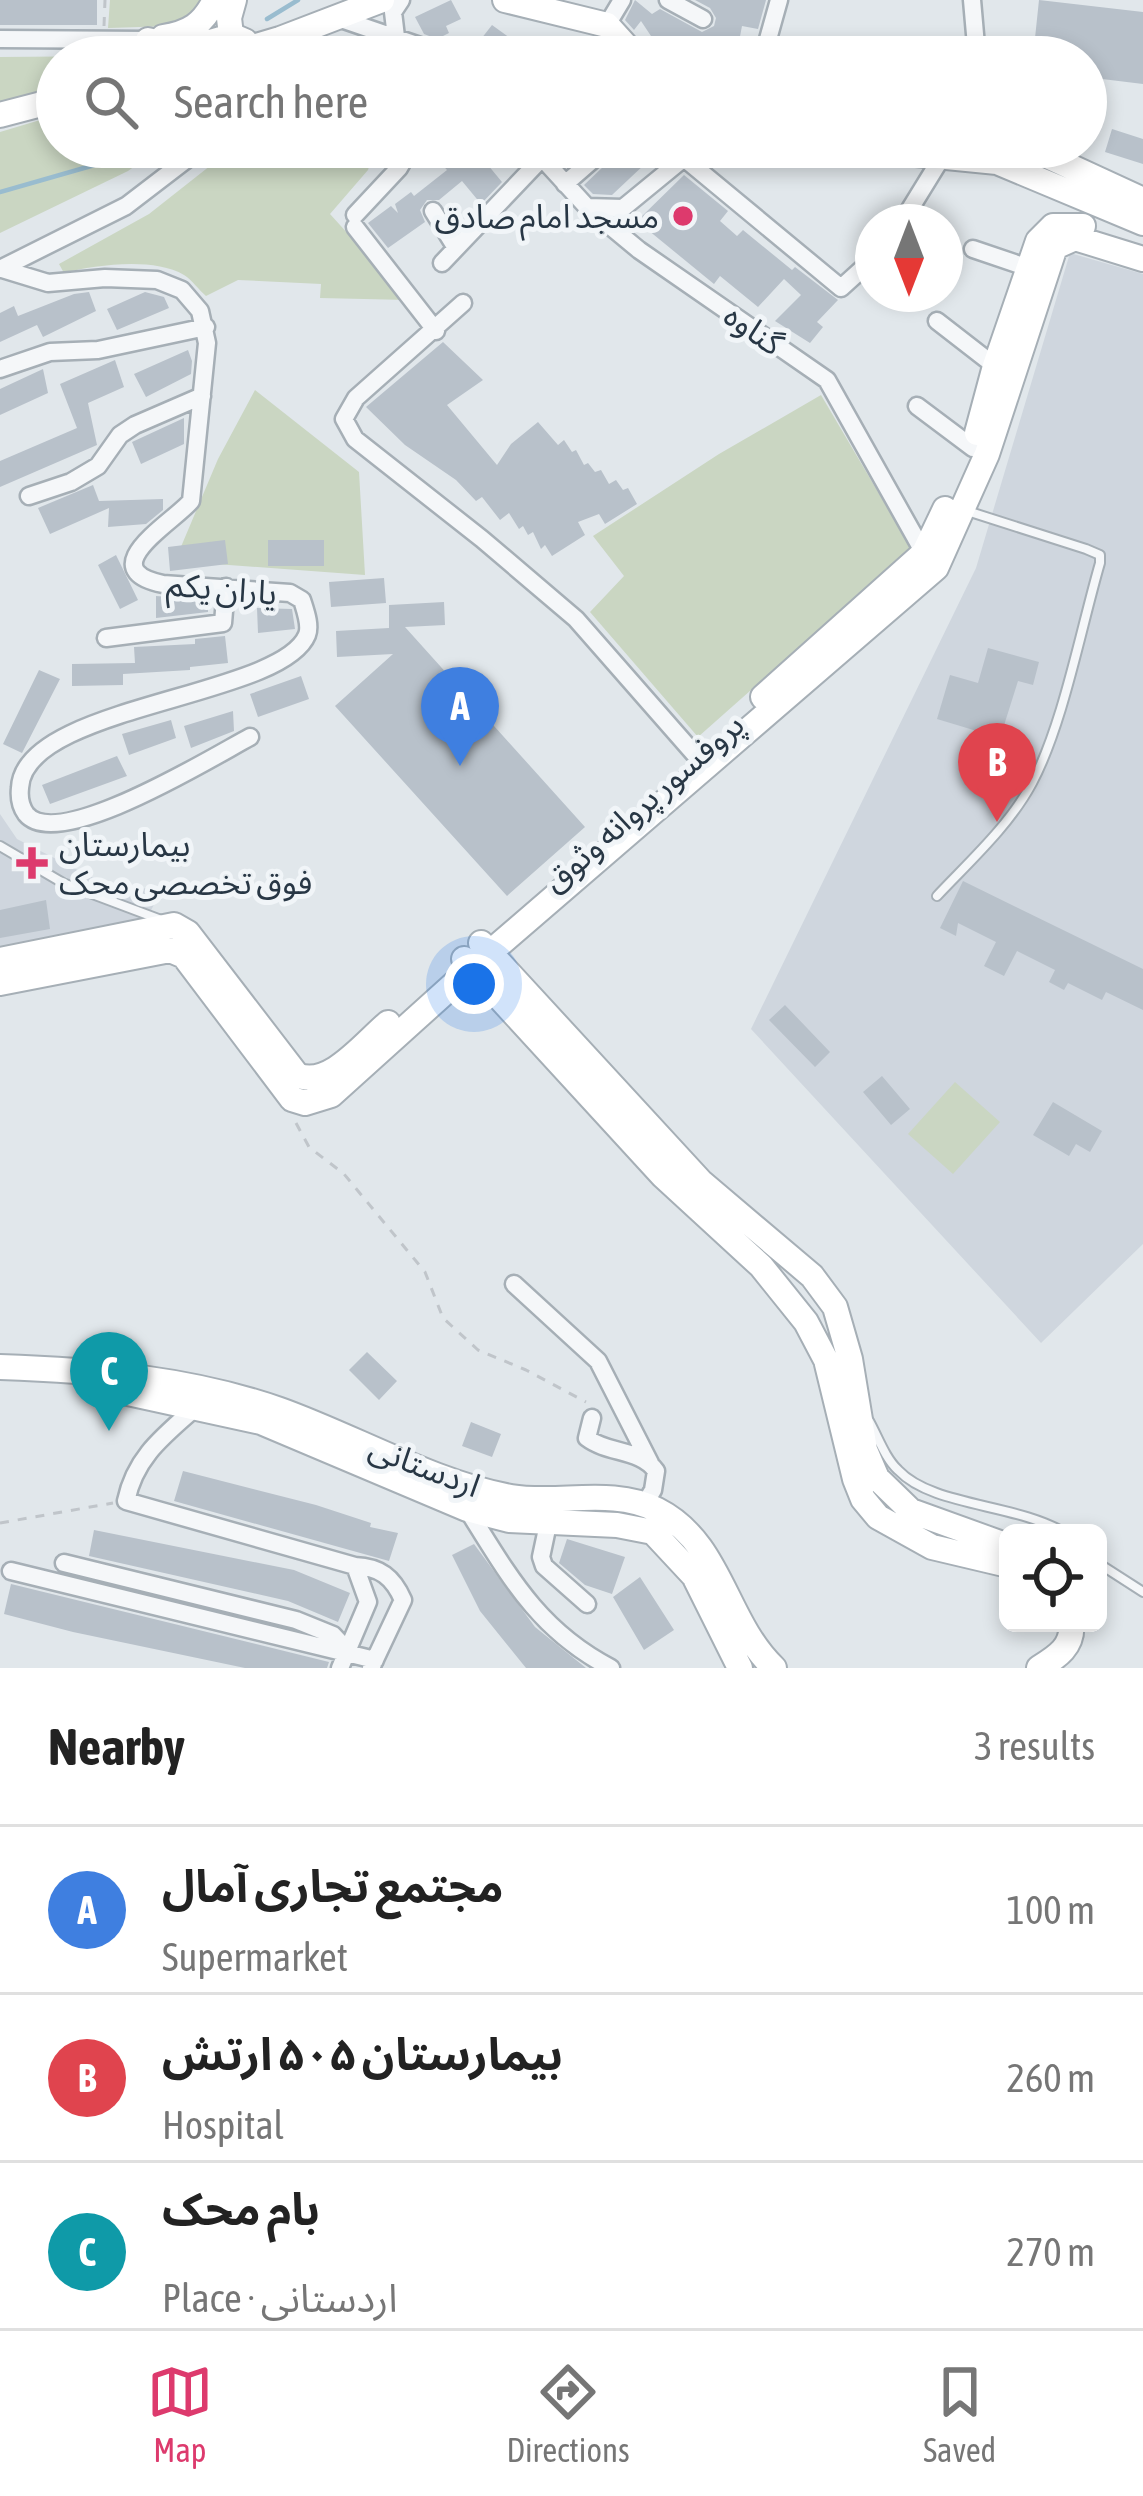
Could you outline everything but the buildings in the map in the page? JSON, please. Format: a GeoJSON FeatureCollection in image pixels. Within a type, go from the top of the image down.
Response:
{"type":"FeatureCollection","features":[{"type":"Feature","properties":{"kind":"main road"},"geometry":{"type":"LineString","coordinates":[[178,36],[205,20],[215,0]]}},
{"type":"Feature","properties":{"kind":"main road"},"geometry":{"type":"LineString","coordinates":[[227,36],[234,0]]}},
{"type":"Feature","properties":{"kind":"main road"},"geometry":{"type":"LineString","coordinates":[[295,36],[382,0]]}},
{"type":"Feature","properties":{"kind":"main road"},"geometry":{"type":"LineString","coordinates":[[505,0],[607,25],[617,36]]}},
{"type":"Feature","properties":{"kind":"main road"},"geometry":{"type":"LineString","coordinates":[[0,115],[36,106]]}},
{"type":"Feature","properties":{"kind":"main road"},"geometry":{"type":"LineString","coordinates":[[1023,168],[1143,223]]}},
{"type":"Feature","properties":{"kind":"main road"},"geometry":{"type":"LineString","coordinates":[[1074,168],[1143,200]]}},
{"type":"Feature","properties":{"kind":"main road"},"geometry":{"type":"LineString","coordinates":[[1093,228],[1106,215],[1095,202]]}},
{"type":"Feature","properties":{"kind":"main road","name":"پروفسور پروانه وثوق"},"geometry":{"type":"LineString","coordinates":[[171,934],[188,934],[297,1075],[310,1081],[324,1078],[476,956],[929,566],[980,451],[1028,268],[1044,232],[1065,223],[1143,242]]}},
{"type":"Feature","properties":{"kind":"main road","name":"پروفسور پروانه وثوق"},"geometry":{"type":"LineString","coordinates":[[1004,370],[1055,247],[1075,238],[1143,259]]}},
{"type":"Feature","properties":{"kind":"main road"},"geometry":{"type":"LineString","coordinates":[[0,960],[171,934]]}},
{"type":"Feature","properties":{"kind":"main road"},"geometry":{"type":"LineString","coordinates":[[0,982],[171,934]]}},
{"type":"Feature","properties":{"kind":"main road"},"geometry":{"type":"LineString","coordinates":[[171,934],[284,1090],[298,1101]]}},
{"type":"Feature","properties":{"kind":"main road"},"geometry":{"type":"LineString","coordinates":[[476,956],[700,1182],[812,1276],[835,1306],[850,1360],[865,1450],[877,1478],[910,1511],[999,1543]]}},
{"type":"Feature","properties":{"kind":"main road"},"geometry":{"type":"LineString","coordinates":[[476,956],[662,1176],[761,1266],[806,1322],[826,1360],[855,1479],[878,1517],[932,1546],[999,1563]]}},
{"type":"Feature","properties":{"kind":"main road","name":"پروفسور پروانه وثوق"},"geometry":{"type":"LineString","coordinates":[[298,1101],[319,1102],[331,1095],[476,956]]}},
{"type":"Feature","properties":{"kind":"main road"},"geometry":{"type":"LineString","coordinates":[[806,1322],[822,1304],[822,1293],[812,1276]]}},
{"type":"Feature","properties":{"kind":"main road"},"geometry":{"type":"LineString","coordinates":[[806,1322],[825,1326],[841,1339],[850,1360]]}},
{"type":"Feature","properties":{"kind":"main road","name":"اردستانی"},"geometry":{"type":"LineString","coordinates":[[0,1367],[78,1369],[202,1401],[467,1509],[508,1520],[617,1525],[653,1532],[694,1576],[740,1668]]}},
{"type":"Feature","properties":{"kind":"main road","name":"اردستانی"},"geometry":{"type":"LineString","coordinates":[[0,1382],[276,1408],[474,1487],[514,1498],[625,1500],[644,1505],[700,1542],[752,1647],[774,1668]]}},
{"type":"Feature","properties":{"kind":"main road"},"geometry":{"type":"LineString","coordinates":[[1039,1668],[1064,1652],[1072,1632]]}},
{"type":"Feature","properties":{"kind":"main road"},"geometry":{"type":"LineString","coordinates":[[1069,1668],[1083,1632]]}},
{"type":"Feature","properties":{"kind":"street"},"geometry":{"type":"LineString","coordinates":[[396,36],[393,12],[400,0]]}},
{"type":"Feature","properties":{"kind":"street"},"geometry":{"type":"LineString","coordinates":[[607,25],[622,0]]}},
{"type":"Feature","properties":{"kind":"street"},"geometry":{"type":"LineString","coordinates":[[668,0],[703,19]]}},
{"type":"Feature","properties":{"kind":"street"},"geometry":{"type":"LineString","coordinates":[[769,36],[779,0]]}},
{"type":"Feature","properties":{"kind":"street"},"geometry":{"type":"LineString","coordinates":[[972,0],[975,36]]}},
{"type":"Feature","properties":{"kind":"street"},"geometry":{"type":"LineString","coordinates":[[338,18],[393,36]]}},
{"type":"Feature","properties":{"kind":"street"},"geometry":{"type":"LineString","coordinates":[[0,39],[36,39]]}},
{"type":"Feature","properties":{"kind":"street"},"geometry":{"type":"LineString","coordinates":[[1,269],[125,206],[175,168]]}},
{"type":"Feature","properties":{"kind":"street"},"geometry":{"type":"LineString","coordinates":[[399,168],[355,221],[436,331]]}},
{"type":"Feature","properties":{"kind":"street"},"geometry":{"type":"LineString","coordinates":[[442,263],[524,168]]}},
{"type":"Feature","properties":{"kind":"street","name":"گناوه"},"geometry":{"type":"LineString","coordinates":[[552,168],[586,206],[631,243],[827,380],[929,566]]}},
{"type":"Feature","properties":{"kind":"street"},"geometry":{"type":"LineString","coordinates":[[566,184],[584,168]]}},
{"type":"Feature","properties":{"kind":"street"},"geometry":{"type":"LineString","coordinates":[[586,206],[623,208],[668,168]]}},
{"type":"Feature","properties":{"kind":"street"},"geometry":{"type":"LineString","coordinates":[[704,168],[841,288],[855,275]]}},
{"type":"Feature","properties":{"kind":"street"},"geometry":{"type":"LineString","coordinates":[[913,204],[935,168]]}},
{"type":"Feature","properties":{"kind":"street"},"geometry":{"type":"LineString","coordinates":[[623,208],[622,224],[631,243]]}},
{"type":"Feature","properties":{"kind":"street"},"geometry":{"type":"LineString","coordinates":[[433,211],[456,248]]}},
{"type":"Feature","properties":{"kind":"street"},"geometry":{"type":"LineString","coordinates":[[973,249],[1028,268]]}},
{"type":"Feature","properties":{"kind":"street"},"geometry":{"type":"LineString","coordinates":[[0,369],[50,352],[98,350],[206,327],[200,311],[182,290],[157,280],[48,283],[1,269]]}},
{"type":"Feature","properties":{"kind":"street"},"geometry":{"type":"LineString","coordinates":[[463,303],[356,398],[344,418],[355,439],[576,620],[702,762]]}},
{"type":"Feature","properties":{"kind":"street"},"geometry":{"type":"LineString","coordinates":[[937,321],[1004,370]]}},
{"type":"Feature","properties":{"kind":"street","name":"یاران یکم"},"geometry":{"type":"LineString","coordinates":[[206,327],[191,500],[178,517],[142,542],[134,557],[136,569],[146,580],[290,593],[302,600],[308,634],[270,666],[52,742],[28,763],[19,784],[21,804],[28,817],[40,824],[62,824],[115,808],[250,737]]}},
{"type":"Feature","properties":{"kind":"street"},"geometry":{"type":"LineString","coordinates":[[29,496],[71,482],[98,466],[120,435],[135,425],[202,397]]}},
{"type":"Feature","properties":{"kind":"street"},"geometry":{"type":"LineString","coordinates":[[917,406],[980,451]]}},
{"type":"Feature","properties":{"kind":"street"},"geometry":{"type":"LineString","coordinates":[[106,638],[223,623],[226,587]]}},
{"type":"Feature","properties":{"kind":"street"},"geometry":{"type":"LineString","coordinates":[[514,1284],[598,1360],[650,1462],[656,1481],[644,1505]]}},
{"type":"Feature","properties":{"kind":"street"},"geometry":{"type":"LineString","coordinates":[[11,1571],[373,1664],[403,1600],[394,1581],[373,1567],[355,1566],[126,1501],[131,1478],[148,1450],[202,1401]]}},
{"type":"Feature","properties":{"kind":"street"},"geometry":{"type":"LineString","coordinates":[[592,1418],[587,1438],[650,1462]]}},
{"type":"Feature","properties":{"kind":"street"},"geometry":{"type":"LineString","coordinates":[[467,1509],[535,1613],[569,1643],[611,1668]]}},
{"type":"Feature","properties":{"kind":"street"},"geometry":{"type":"LineString","coordinates":[[548,1524],[541,1557],[544,1566],[587,1604]]}},
{"type":"Feature","properties":{"kind":"street"},"geometry":{"type":"LineString","coordinates":[[64,1563],[296,1620],[333,1635],[345,1660]]}},
{"type":"Feature","properties":{"kind":"street"},"geometry":{"type":"LineString","coordinates":[[345,1660],[368,1602],[355,1566]]}},
{"type":"Feature","properties":{"kind":"lane"},"geometry":{"type":"LineString","coordinates":[[937,896],[1032,784],[1046,752],[1100,555],[955,507]]}},
{"type":"Feature","properties":{"kind":"lane"},"geometry":{"type":"LineString","coordinates":[[0,846],[63,883],[154,915],[171,934]]}},
{"type":"Feature","properties":{"kind":"lane"},"geometry":{"type":"LineString","coordinates":[[856,1397],[895,1468],[916,1486],[1034,1516],[1049,1524]]}},
{"type":"Feature","properties":{"kind":"lane"},"geometry":{"type":"LineString","coordinates":[[1107,1569],[1143,1592]]}},
{"type":"Feature","properties":{"kind":"path"},"geometry":{"type":"LineString","coordinates":[[103,36],[105,0]]}},
{"type":"Feature","properties":{"kind":"path"},"geometry":{"type":"LineString","coordinates":[[298,1101],[296,1126],[309,1147],[344,1174],[425,1272],[443,1318],[478,1350],[582,1399],[594,1408],[592,1418]]}},
{"type":"Feature","properties":{"kind":"path"},"geometry":{"type":"LineString","coordinates":[[0,1522],[126,1501]]}},
{"type":"Feature","properties":{"kind":"shaded area"},"geometry":{"type":"Polygon","coordinates":[[[1070,253],[1143,274],[1143,1244],[1041,1343],[751,1029],[976,568],[1070,253]]]}},
{"type":"Feature","properties":{"kind":"shaded area","name":"بیمارستان فوق تخصصی محک"},"geometry":{"type":"Polygon","coordinates":[[[0,814],[17,839],[111,887],[162,889],[144,924],[0,953],[0,814]]]}},
{"type":"Feature","properties":{"kind":"green space"},"geometry":{"type":"Polygon","coordinates":[[[110,0],[204,0],[170,26],[108,28],[110,0]]]}},
{"type":"Feature","properties":{"kind":"green space"},"geometry":{"type":"Polygon","coordinates":[[[0,57],[36,57],[36,94],[0,103],[0,57]]]}},
{"type":"Feature","properties":{"kind":"green space"},"geometry":{"type":"Polygon","coordinates":[[[36,121],[36,168],[132,168],[0,233],[0,132],[36,121]]]}},
{"type":"Feature","properties":{"kind":"green space"},"geometry":{"type":"Polygon","coordinates":[[[207,168],[369,168],[330,214],[408,300],[320,298],[321,284],[238,280],[206,296],[184,275],[141,264],[64,273],[59,264],[149,214],[207,168]]]}},
{"type":"Feature","properties":{"kind":"green space"},"geometry":{"type":"Polygon","coordinates":[[[255,390],[359,472],[365,575],[175,561],[218,459],[255,390]]]}},
{"type":"Feature","properties":{"kind":"green space"},"geometry":{"type":"Polygon","coordinates":[[[821,395],[911,548],[698,737],[590,612],[624,576],[593,536],[821,395]]]}},
{"type":"Feature","properties":{"kind":"green space"},"geometry":{"type":"Polygon","coordinates":[[[955,1082],[1000,1122],[953,1174],[908,1134],[955,1082]]]}},
{"type":"Feature","properties":{"kind":"waterway"},"geometry":{"type":"LineString","coordinates":[[267,19],[298,0]]}},
{"type":"Feature","properties":{"kind":"waterway"},"geometry":{"type":"LineString","coordinates":[[0,192],[84,168]]}},
{"type":"Feature","properties":{"kind":"place","name":"مسجد امام صادق"},"geometry":{"type":"Point","coordinates":[683,216]}},
{"type":"Feature","properties":{"kind":"place","name":"مجتمع تجاری آمال"},"geometry":{"type":"Point","coordinates":[460,766]}},
{"type":"Feature","properties":{"kind":"place","name":"بیمارستان ۵۰۵ ارتش"},"geometry":{"type":"Point","coordinates":[997,822]}},
{"type":"Feature","properties":{"kind":"place","name":"بیمارستان فوق تخصصی محک"},"geometry":{"type":"Point","coordinates":[32,863]}},
{"type":"Feature","properties":{"kind":"place","name":"بام محک"},"geometry":{"type":"Point","coordinates":[109,1431]}}]}
